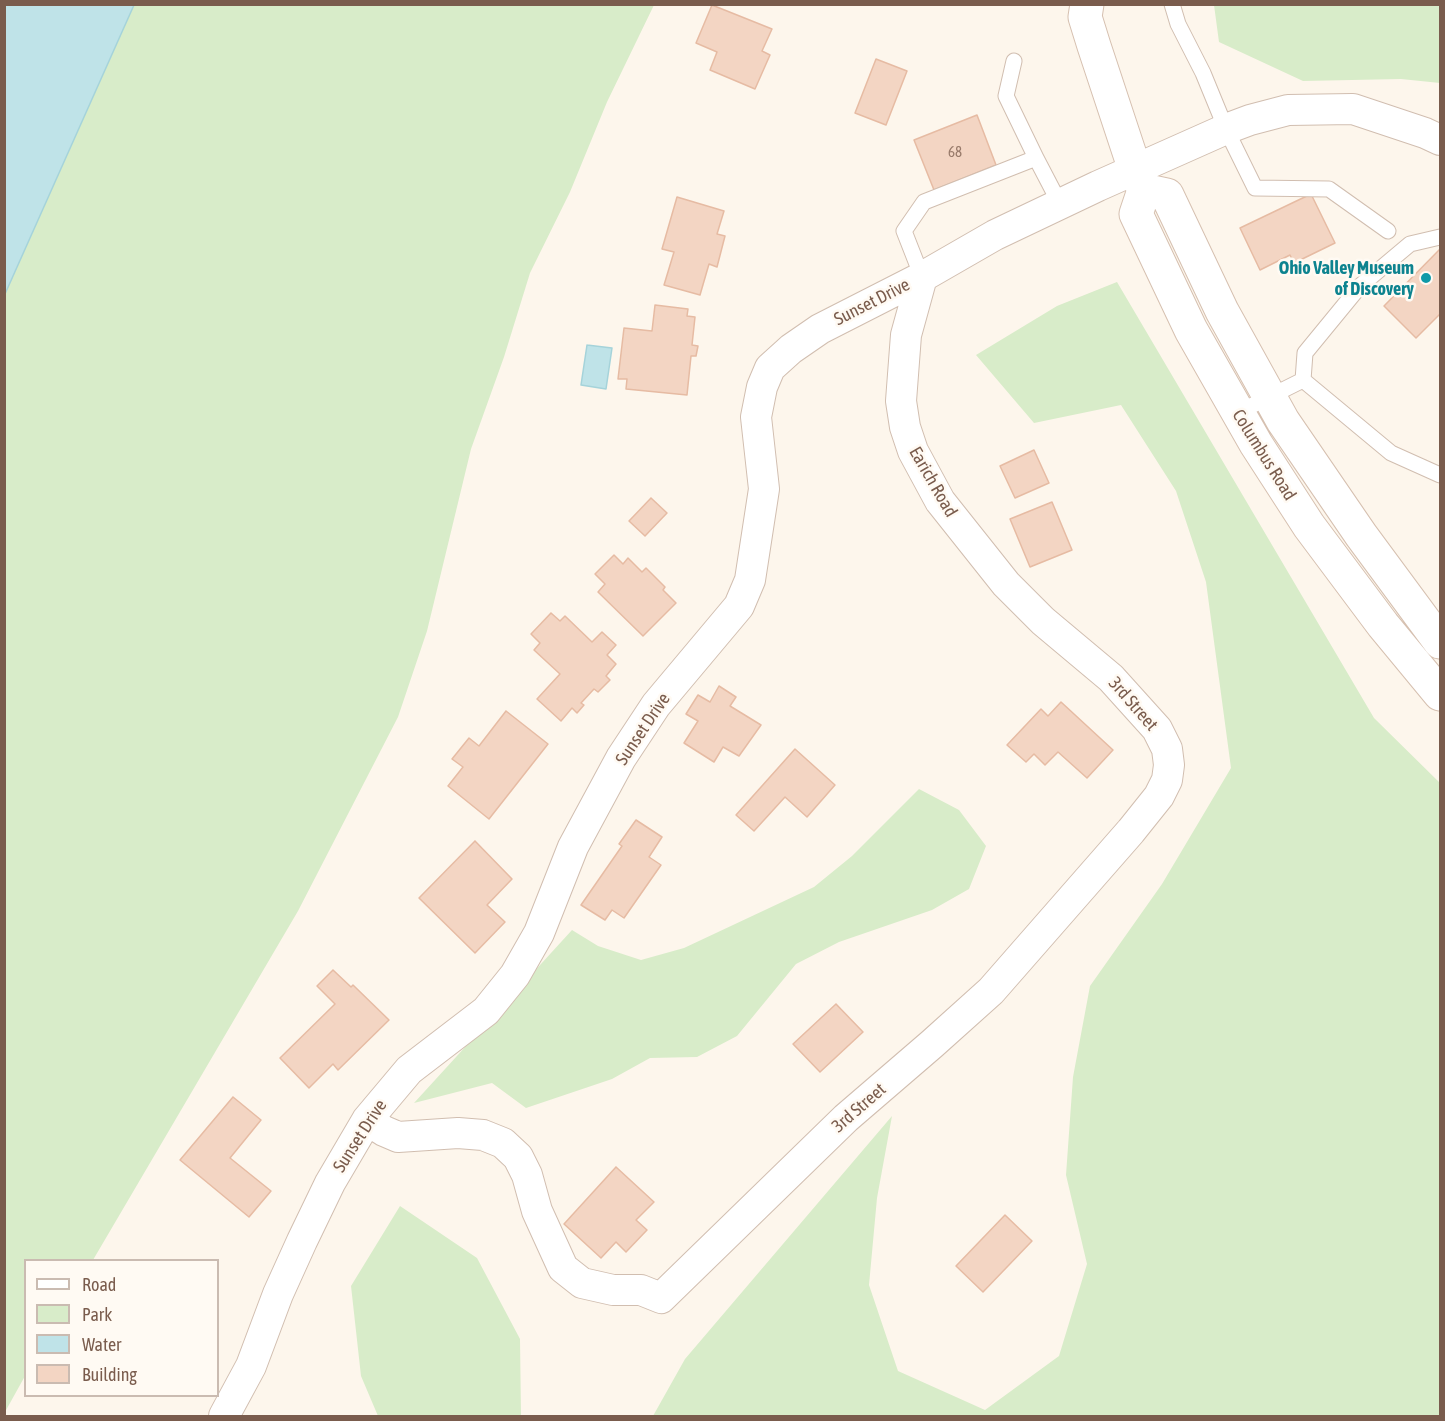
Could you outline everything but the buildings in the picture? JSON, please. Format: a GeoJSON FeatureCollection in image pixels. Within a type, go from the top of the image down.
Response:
{"type":"FeatureCollection","features":[{"type":"Feature","properties":{"kind":"main road","name":"Columbus Road"},"geometry":{"type":"LineString","coordinates":[[1081,9],[1139,180],[1136,214],[1191,330],[1237,412],[1309,526],[1383,626],[1440,694]]}},
{"type":"Feature","properties":{"kind":"main road","name":"Columbus Road"},"geometry":{"type":"LineString","coordinates":[[1139,180],[1167,195],[1217,301],[1283,421],[1360,535],[1440,642]]}},
{"type":"Feature","properties":{"kind":"street","name":"Sunset Drive"},"geometry":{"type":"LineString","coordinates":[[224,1416],[251,1366],[278,1294],[330,1183],[367,1120],[409,1070],[486,1011],[515,975],[539,933],[573,847],[621,758],[656,705],[739,606],[750,580],[764,489],[756,417],[762,387],[770,368],[791,349],[820,329],[922,277],[995,235],[1060,204],[1139,180],[1226,129],[1288,110],[1353,109],[1425,132],[1440,140]]}},
{"type":"Feature","properties":{"kind":"street","name":"Earich Road"},"geometry":{"type":"LineString","coordinates":[[922,277],[906,335],[901,401],[905,427],[913,451],[940,501],[972,543],[1006,584],[1043,621]]}},
{"type":"Feature","properties":{"kind":"street","name":"3rd Street"},"geometry":{"type":"LineString","coordinates":[[367,1120],[398,1137],[458,1133],[483,1135],[502,1143],[518,1157],[527,1175],[541,1219],[563,1268],[582,1283],[613,1290],[641,1290],[661,1298],[846,1118],[991,991],[1159,796],[1167,780],[1169,765],[1167,749],[1157,729],[1111,678],[1043,621]]}},
{"type":"Feature","properties":{"kind":"lane"},"geometry":{"type":"LineString","coordinates":[[1172,4],[1178,24],[1203,73],[1226,129],[1255,188],[1329,189],[1388,231]]}},
{"type":"Feature","properties":{"kind":"lane"},"geometry":{"type":"LineString","coordinates":[[1014,61],[1006,96],[1060,204]]}},
{"type":"Feature","properties":{"kind":"lane"},"geometry":{"type":"LineString","coordinates":[[922,277],[904,231],[924,202],[1035,158]]}},
{"type":"Feature","properties":{"kind":"lane"},"geometry":{"type":"LineString","coordinates":[[1303,380],[1305,353],[1360,286],[1410,244],[1440,237]]}},
{"type":"Feature","properties":{"kind":"lane"},"geometry":{"type":"LineString","coordinates":[[1237,412],[1303,380]]}},
{"type":"Feature","properties":{"kind":"lane"},"geometry":{"type":"LineString","coordinates":[[1303,380],[1391,453],[1440,475]]}},
{"type":"Feature","properties":{"kind":"green space"},"geometry":{"type":"Polygon","coordinates":[[[134,5],[654,5],[607,102],[570,192],[530,273],[504,357],[471,449],[427,631],[398,717],[298,911],[94,1259],[24,1259],[24,1378],[5,1412],[5,294],[134,5]]]}},
{"type":"Feature","properties":{"kind":"green space"},"geometry":{"type":"Polygon","coordinates":[[[1214,5],[1440,5],[1440,83],[1401,79],[1303,81],[1219,42],[1214,5]]]}},
{"type":"Feature","properties":{"kind":"green space"},"geometry":{"type":"Polygon","coordinates":[[[1117,282],[1374,718],[1440,783],[1440,1416],[653,1416],[685,1359],[892,1116],[877,1198],[869,1285],[898,1371],[985,1410],[1059,1356],[1087,1264],[1066,1175],[1073,1077],[1090,986],[1162,884],[1231,768],[1206,582],[1176,491],[1121,405],[1034,423],[976,355],[1057,306],[1117,282]]]}},
{"type":"Feature","properties":{"kind":"green space"},"geometry":{"type":"Polygon","coordinates":[[[919,789],[959,810],[986,846],[969,889],[932,910],[839,942],[796,964],[737,1036],[697,1057],[650,1058],[612,1079],[526,1108],[492,1083],[414,1103],[572,930],[598,946],[641,960],[684,948],[814,887],[852,856],[919,789]]]}},
{"type":"Feature","properties":{"kind":"green space"},"geometry":{"type":"Polygon","coordinates":[[[400,1206],[477,1258],[520,1339],[521,1416],[378,1416],[361,1376],[351,1286],[400,1206]]]}},
{"type":"Feature","properties":{"kind":"water"},"geometry":{"type":"Polygon","coordinates":[[[4,5],[134,5],[5,294],[4,5]]]}},
{"type":"Feature","properties":{"kind":"water"},"geometry":{"type":"Polygon","coordinates":[[[587,345],[612,348],[606,389],[581,385],[587,345]]]}},
{"type":"Feature","properties":{"kind":"place","name":"Ohio Valley Museum of Discovery"},"geometry":{"type":"Point","coordinates":[1426,278]}}]}
